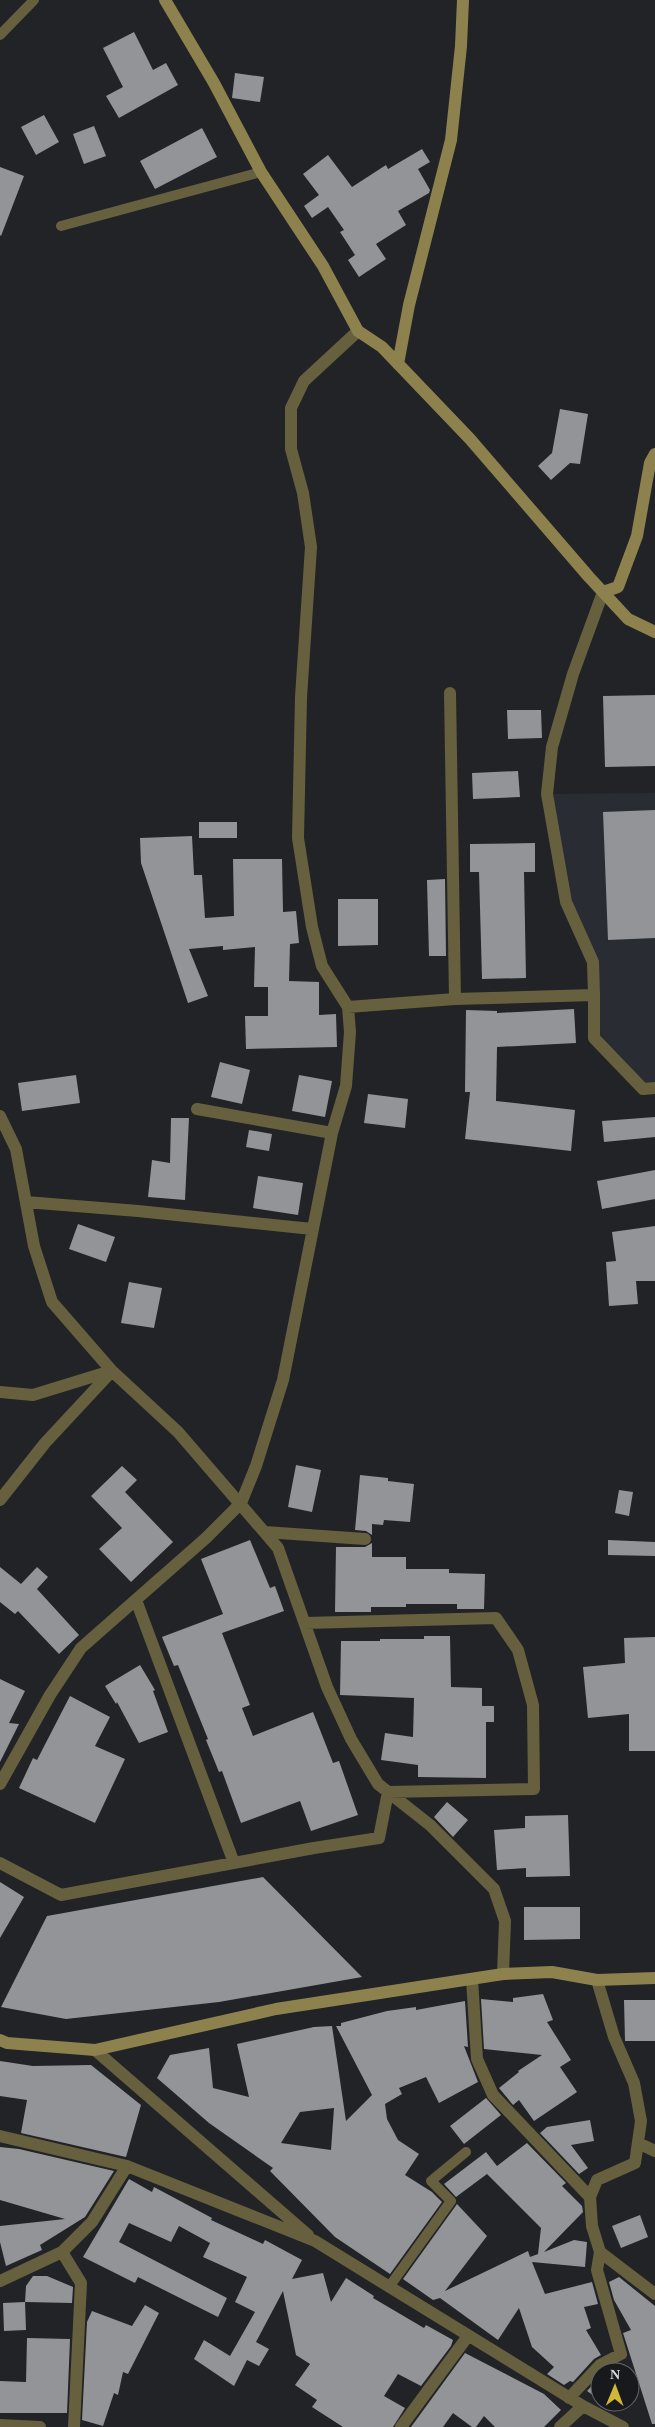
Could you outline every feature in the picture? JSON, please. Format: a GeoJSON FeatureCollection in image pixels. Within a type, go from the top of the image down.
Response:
{"type":"FeatureCollection","features":[{"type":"Feature","properties":{"kind":"street"},"geometry":{"type":"LineString","coordinates":[[165,0],[214,83],[261,172],[323,266],[358,331],[382,347],[470,440],[628,619],[655,632]]}},
{"type":"Feature","properties":{"kind":"street"},"geometry":{"type":"LineString","coordinates":[[398,364],[409,305],[451,140],[460,56],[463,0]]}},
{"type":"Feature","properties":{"kind":"street"},"geometry":{"type":"LineString","coordinates":[[1,1779],[81,1648],[206,1538],[240,1503],[256,1466],[283,1380],[332,1133],[346,1086],[350,1032],[348,1007],[322,966],[312,927],[298,838],[300,697],[311,547],[303,493],[291,450],[291,408],[304,381],[358,331]]}},
{"type":"Feature","properties":{"kind":"street"},"geometry":{"type":"LineString","coordinates":[[655,454],[650,463],[637,536],[631,553],[618,586],[603,592],[573,674],[552,747],[548,794],[566,902],[593,962],[594,1038],[643,1089],[655,1088]]}},
{"type":"Feature","properties":{"kind":"street"},"geometry":{"type":"LineString","coordinates":[[450,693],[455,999]]}},
{"type":"Feature","properties":{"kind":"street"},"geometry":{"type":"LineString","coordinates":[[348,1007],[455,999],[594,995]]}},
{"type":"Feature","properties":{"kind":"street"},"geometry":{"type":"LineString","coordinates":[[197,1109],[332,1133]]}},
{"type":"Feature","properties":{"kind":"street"},"geometry":{"type":"LineString","coordinates":[[0,1116],[16,1149],[34,1246],[52,1302],[112,1371],[178,1432],[278,1548],[327,1687],[351,1739],[378,1784],[430,1825],[494,1889],[505,1921],[503,1974]]}},
{"type":"Feature","properties":{"kind":"street"},"geometry":{"type":"LineString","coordinates":[[26,1202],[138,1210],[312,1229]]}},
{"type":"Feature","properties":{"kind":"street"},"geometry":{"type":"LineString","coordinates":[[0,1392],[33,1396],[112,1371]]}},
{"type":"Feature","properties":{"kind":"street"},"geometry":{"type":"LineString","coordinates":[[0,1500],[45,1443],[112,1371]]}},
{"type":"Feature","properties":{"kind":"street"},"geometry":{"type":"LineString","coordinates":[[265,1532],[365,1539]]}},
{"type":"Feature","properties":{"kind":"street"},"geometry":{"type":"LineString","coordinates":[[136,1600],[234,1863]]}},
{"type":"Feature","properties":{"kind":"street"},"geometry":{"type":"LineString","coordinates":[[305,1623],[496,1618],[518,1650],[533,1705],[534,1789],[388,1792]]}},
{"type":"Feature","properties":{"kind":"street"},"geometry":{"type":"LineString","coordinates":[[0,1863],[61,1895],[379,1838],[388,1792]]}},
{"type":"Feature","properties":{"kind":"street"},"geometry":{"type":"LineString","coordinates":[[0,2040],[7,2043],[95,2050],[276,2009],[503,1974],[552,1972],[597,1980],[655,1978]]}},
{"type":"Feature","properties":{"kind":"street"},"geometry":{"type":"LineString","coordinates":[[472,1979],[477,2058],[493,2095],[590,2197]]}},
{"type":"Feature","properties":{"kind":"street"},"geometry":{"type":"LineString","coordinates":[[569,2398],[600,2366],[621,2354],[597,2270],[600,2252],[592,2226],[590,2197],[597,2180],[634,2164],[641,2121],[634,2083],[614,2037],[597,1980]]}},
{"type":"Feature","properties":{"kind":"street"},"geometry":{"type":"LineString","coordinates":[[95,2050],[315,2241],[569,2398],[623,2427]]}},
{"type":"Feature","properties":{"kind":"street"},"geometry":{"type":"LineString","coordinates":[[0,2136],[128,2166],[315,2241]]}},
{"type":"Feature","properties":{"kind":"street"},"geometry":{"type":"LineString","coordinates":[[638,2143],[655,2151]]}},
{"type":"Feature","properties":{"kind":"street"},"geometry":{"type":"LineString","coordinates":[[0,2281],[62,2252],[92,2222],[128,2166]]}},
{"type":"Feature","properties":{"kind":"street"},"geometry":{"type":"LineString","coordinates":[[62,2252],[81,2283],[74,2427]]}},
{"type":"Feature","properties":{"kind":"street"},"geometry":{"type":"LineString","coordinates":[[600,2252],[655,2294]]}},
{"type":"Feature","properties":{"kind":"street"},"geometry":{"type":"LineString","coordinates":[[401,2427],[468,2336]]}},
{"type":"Feature","properties":{"kind":"street"},"geometry":{"type":"LineString","coordinates":[[560,2427],[583,2406]]}},
{"type":"Feature","properties":{"kind":"street"},"geometry":{"type":"LineString","coordinates":[[0,2425],[40,2427]]}},
{"type":"Feature","properties":{"kind":"lane"},"geometry":{"type":"LineString","coordinates":[[0,35],[34,0]]}},
{"type":"Feature","properties":{"kind":"lane"},"geometry":{"type":"LineString","coordinates":[[61,226],[261,172]]}},
{"type":"Feature","properties":{"kind":"lane"},"geometry":{"type":"LineString","coordinates":[[389,2287],[451,2200],[431,2181],[466,2152]]}},
{"type":"Feature","properties":{"kind":"shaded area"},"geometry":{"type":"Polygon","coordinates":[[[655,793],[655,1088],[643,1089],[594,1038],[593,962],[566,902],[547,794],[655,793]]]}},
{"type":"Feature","properties":{"kind":"building"},"geometry":{"type":"Polygon","coordinates":[[[134,32],[153,70],[166,63],[178,85],[119,118],[106,96],[123,87],[103,48],[134,32]]]}},
{"type":"Feature","properties":{"kind":"building"},"geometry":{"type":"Polygon","coordinates":[[[235,73],[264,77],[260,102],[232,98],[235,73]]]}},
{"type":"Feature","properties":{"kind":"building"},"geometry":{"type":"Polygon","coordinates":[[[44,115],[59,142],[36,155],[21,127],[44,115]]]}},
{"type":"Feature","properties":{"kind":"building"},"geometry":{"type":"Polygon","coordinates":[[[94,126],[106,156],[84,164],[73,134],[94,126]]]}},
{"type":"Feature","properties":{"kind":"building"},"geometry":{"type":"Polygon","coordinates":[[[202,128],[217,157],[155,189],[140,161],[202,128]]]}},
{"type":"Feature","properties":{"kind":"building"},"geometry":{"type":"Polygon","coordinates":[[[422,149],[430,162],[418,169],[430,190],[429,193],[398,211],[406,225],[376,244],[386,259],[359,277],[348,260],[355,255],[340,232],[344,230],[328,207],[312,218],[304,206],[319,195],[303,174],[328,155],[352,187],[386,165],[388,169],[422,149]]]}},
{"type":"Feature","properties":{"kind":"building"},"geometry":{"type":"Polygon","coordinates":[[[0,167],[24,176],[1,236],[0,235],[0,167]]]}},
{"type":"Feature","properties":{"kind":"building"},"geometry":{"type":"Polygon","coordinates":[[[560,409],[588,414],[580,464],[570,463],[551,480],[538,466],[552,453],[560,409]]]}},
{"type":"Feature","properties":{"kind":"building"},"geometry":{"type":"Polygon","coordinates":[[[655,695],[655,766],[605,767],[603,696],[655,695]]]}},
{"type":"Feature","properties":{"kind":"building"},"geometry":{"type":"Polygon","coordinates":[[[507,710],[541,710],[542,738],[508,739],[507,710]]]}},
{"type":"Feature","properties":{"kind":"building"},"geometry":{"type":"Polygon","coordinates":[[[518,771],[520,797],[473,799],[472,773],[518,771]]]}},
{"type":"Feature","properties":{"kind":"building"},"geometry":{"type":"Polygon","coordinates":[[[655,810],[655,938],[608,940],[603,812],[655,810]]]}},
{"type":"Feature","properties":{"kind":"building"},"geometry":{"type":"Polygon","coordinates":[[[199,822],[237,822],[237,838],[199,838],[199,822]]]}},
{"type":"Feature","properties":{"kind":"building"},"geometry":{"type":"Polygon","coordinates":[[[192,836],[194,875],[202,875],[205,918],[234,916],[233,859],[282,859],[283,912],[296,911],[299,943],[290,944],[289,981],[319,982],[319,1015],[336,1014],[337,1047],[246,1049],[245,1016],[268,1016],[268,987],[254,987],[255,947],[223,950],[223,946],[189,949],[208,996],[188,1003],[141,863],[140,838],[192,836]]]}},
{"type":"Feature","properties":{"kind":"building"},"geometry":{"type":"Polygon","coordinates":[[[535,843],[535,872],[524,872],[526,978],[482,979],[479,872],[470,872],[470,844],[535,843]]]}},
{"type":"Feature","properties":{"kind":"building"},"geometry":{"type":"Polygon","coordinates":[[[445,879],[446,956],[429,956],[427,880],[445,879]]]}},
{"type":"Feature","properties":{"kind":"building"},"geometry":{"type":"Polygon","coordinates":[[[338,899],[378,899],[378,945],[338,946],[338,899]]]}},
{"type":"Feature","properties":{"kind":"building"},"geometry":{"type":"Polygon","coordinates":[[[574,1009],[576,1043],[497,1047],[496,1101],[575,1110],[571,1151],[465,1139],[470,1092],[465,1092],[466,1010],[497,1011],[497,1013],[574,1009]]]}},
{"type":"Feature","properties":{"kind":"building"},"geometry":{"type":"Polygon","coordinates":[[[220,1062],[250,1070],[242,1104],[211,1097],[220,1062]]]}},
{"type":"Feature","properties":{"kind":"building"},"geometry":{"type":"Polygon","coordinates":[[[76,1075],[80,1103],[22,1111],[18,1083],[76,1075]]]}},
{"type":"Feature","properties":{"kind":"building"},"geometry":{"type":"Polygon","coordinates":[[[299,1075],[332,1081],[325,1117],[292,1111],[299,1075]]]}},
{"type":"Feature","properties":{"kind":"building"},"geometry":{"type":"Polygon","coordinates":[[[368,1094],[408,1099],[405,1128],[364,1123],[368,1094]]]}},
{"type":"Feature","properties":{"kind":"building"},"geometry":{"type":"Polygon","coordinates":[[[655,1117],[655,1137],[604,1142],[602,1121],[655,1117]]]}},
{"type":"Feature","properties":{"kind":"building"},"geometry":{"type":"Polygon","coordinates":[[[171,1118],[189,1118],[185,1200],[148,1197],[152,1160],[170,1163],[171,1118]]]}},
{"type":"Feature","properties":{"kind":"building"},"geometry":{"type":"Polygon","coordinates":[[[249,1130],[272,1134],[269,1151],[246,1147],[249,1130]]]}},
{"type":"Feature","properties":{"kind":"building"},"geometry":{"type":"Polygon","coordinates":[[[655,1170],[655,1199],[602,1209],[597,1181],[655,1170]]]}},
{"type":"Feature","properties":{"kind":"building"},"geometry":{"type":"Polygon","coordinates":[[[258,1176],[303,1183],[298,1215],[253,1208],[258,1176]]]}},
{"type":"Feature","properties":{"kind":"building"},"geometry":{"type":"Polygon","coordinates":[[[78,1224],[115,1237],[106,1262],[69,1249],[78,1224]]]}},
{"type":"Feature","properties":{"kind":"building"},"geometry":{"type":"Polygon","coordinates":[[[655,1226],[655,1281],[636,1281],[638,1304],[609,1306],[606,1262],[616,1261],[612,1232],[655,1226]]]}},
{"type":"Feature","properties":{"kind":"building"},"geometry":{"type":"Polygon","coordinates":[[[129,1282],[162,1288],[154,1328],[121,1323],[129,1282]]]}},
{"type":"Feature","properties":{"kind":"building"},"geometry":{"type":"Polygon","coordinates":[[[296,1465],[321,1470],[312,1512],[288,1507],[296,1465]]]}},
{"type":"Feature","properties":{"kind":"building"},"geometry":{"type":"Polygon","coordinates":[[[122,1466],[137,1480],[125,1492],[173,1542],[131,1582],[99,1549],[122,1528],[91,1496],[122,1466]]]}},
{"type":"Feature","properties":{"kind":"building"},"geometry":{"type":"Polygon","coordinates":[[[360,1475],[388,1478],[388,1481],[414,1484],[410,1522],[384,1520],[383,1525],[372,1524],[372,1535],[366,1531],[355,1530],[360,1475]]]}},
{"type":"Feature","properties":{"kind":"building"},"geometry":{"type":"Polygon","coordinates":[[[619,1490],[633,1492],[629,1516],[615,1513],[619,1490]]]}},
{"type":"Feature","properties":{"kind":"building"},"geometry":{"type":"Polygon","coordinates":[[[250,1540],[270,1588],[275,1586],[284,1611],[222,1633],[250,1705],[242,1708],[253,1736],[313,1712],[333,1763],[339,1761],[358,1815],[311,1831],[300,1801],[241,1823],[222,1771],[219,1772],[206,1740],[208,1739],[178,1665],[174,1666],[162,1637],[223,1614],[201,1559],[250,1540]]]}},
{"type":"Feature","properties":{"kind":"building"},"geometry":{"type":"Polygon","coordinates":[[[608,1540],[655,1542],[655,1556],[608,1555],[608,1540]]]}},
{"type":"Feature","properties":{"kind":"building"},"geometry":{"type":"Polygon","coordinates":[[[372,1543],[372,1557],[406,1557],[406,1569],[449,1569],[449,1573],[485,1574],[484,1609],[457,1609],[457,1604],[406,1604],[406,1607],[371,1607],[371,1612],[335,1612],[336,1547],[365,1547],[372,1543]]]}},
{"type":"Feature","properties":{"kind":"building"},"geometry":{"type":"Polygon","coordinates":[[[0,1567],[21,1584],[37,1567],[48,1577],[37,1589],[79,1635],[59,1654],[18,1611],[15,1614],[0,1602],[0,1567]]]}},
{"type":"Feature","properties":{"kind":"building"},"geometry":{"type":"Polygon","coordinates":[[[424,1636],[450,1636],[451,1687],[482,1688],[482,1706],[494,1706],[494,1722],[486,1722],[486,1778],[418,1777],[418,1765],[381,1760],[385,1733],[413,1737],[414,1698],[340,1695],[341,1641],[424,1639],[424,1636]]]}},
{"type":"Feature","properties":{"kind":"building"},"geometry":{"type":"Polygon","coordinates":[[[655,1637],[655,1751],[629,1751],[629,1714],[588,1718],[583,1667],[625,1663],[624,1638],[655,1637]]]}},
{"type":"Feature","properties":{"kind":"building"},"geometry":{"type":"Polygon","coordinates":[[[140,1665],[155,1690],[153,1691],[168,1732],[139,1743],[117,1702],[116,1704],[105,1686],[140,1665]]]}},
{"type":"Feature","properties":{"kind":"building"},"geometry":{"type":"Polygon","coordinates":[[[0,1679],[25,1691],[9,1723],[19,1724],[0,1762],[0,1679]]]}},
{"type":"Feature","properties":{"kind":"building"},"geometry":{"type":"Polygon","coordinates":[[[70,1696],[110,1717],[95,1746],[125,1759],[95,1823],[19,1788],[33,1758],[37,1760],[70,1696]]]}},
{"type":"Feature","properties":{"kind":"building"},"geometry":{"type":"Polygon","coordinates":[[[447,1802],[468,1820],[453,1837],[434,1817],[447,1802]]]}},
{"type":"Feature","properties":{"kind":"building"},"geometry":{"type":"Polygon","coordinates":[[[568,1815],[570,1876],[526,1877],[526,1868],[497,1870],[494,1830],[525,1828],[525,1816],[568,1815]]]}},
{"type":"Feature","properties":{"kind":"building"},"geometry":{"type":"Polygon","coordinates":[[[263,1877],[362,1977],[219,2002],[66,2019],[1,2007],[47,1916],[263,1877]]]}},
{"type":"Feature","properties":{"kind":"building"},"geometry":{"type":"Polygon","coordinates":[[[0,1882],[24,1897],[0,1938],[0,1882]]]}},
{"type":"Feature","properties":{"kind":"building"},"geometry":{"type":"Polygon","coordinates":[[[524,1907],[580,1907],[580,1939],[524,1940],[524,1907]]]}},
{"type":"Feature","properties":{"kind":"building"},"geometry":{"type":"Polygon","coordinates":[[[543,1994],[553,2020],[547,2022],[571,2060],[560,2067],[577,2092],[534,2121],[519,2100],[513,2105],[499,2088],[518,2071],[542,2055],[484,2049],[481,1999],[513,2002],[513,1998],[543,1994]]]}},
{"type":"Feature","properties":{"kind":"building"},"geometry":{"type":"Polygon","coordinates":[[[624,2000],[655,2000],[655,2041],[625,2041],[624,2000]]]}},
{"type":"Feature","properties":{"kind":"building"},"geometry":{"type":"Polygon","coordinates":[[[465,2001],[468,2047],[464,2046],[478,2082],[439,2103],[426,2077],[399,2088],[402,2094],[385,2104],[387,2119],[398,2140],[419,2154],[405,2175],[432,2192],[442,2202],[390,2274],[335,2237],[270,2171],[273,2168],[209,2123],[157,2078],[170,2055],[209,2048],[213,2088],[249,2097],[237,2044],[314,2027],[332,2026],[346,2121],[372,2095],[336,2026],[387,2011],[416,2007],[416,2010],[465,2001]],[[334,2108],[300,2112],[281,2143],[331,2150],[334,2108]]]}},
{"type":"Feature","properties":{"kind":"building"},"geometry":{"type":"Polygon","coordinates":[[[0,2061],[33,2066],[91,2065],[141,2105],[126,2157],[21,2133],[27,2100],[0,2096],[0,2061]]]}},
{"type":"Feature","properties":{"kind":"building"},"geometry":{"type":"Polygon","coordinates":[[[486,2098],[501,2115],[464,2144],[450,2126],[486,2098]]]}},
{"type":"Feature","properties":{"kind":"building"},"geometry":{"type":"Polygon","coordinates":[[[590,2120],[594,2141],[571,2145],[588,2168],[579,2174],[540,2133],[547,2127],[590,2120]]]}},
{"type":"Feature","properties":{"kind":"building"},"geometry":{"type":"Polygon","coordinates":[[[527,2143],[566,2183],[562,2186],[582,2206],[583,2212],[544,2252],[574,2240],[587,2242],[585,2267],[532,2262],[545,2294],[592,2282],[598,2304],[584,2307],[591,2328],[586,2330],[601,2355],[590,2362],[573,2382],[570,2381],[564,2385],[547,2374],[554,2367],[532,2347],[519,2308],[498,2340],[440,2298],[433,2300],[403,2279],[457,2204],[487,2236],[445,2291],[528,2251],[530,2257],[538,2254],[541,2228],[487,2174],[456,2197],[444,2184],[486,2152],[497,2166],[527,2143]]]}},
{"type":"Feature","properties":{"kind":"building"},"geometry":{"type":"Polygon","coordinates":[[[0,2147],[19,2149],[114,2171],[85,2217],[40,2245],[42,2250],[6,2266],[0,2242],[0,2226],[65,2219],[0,2200],[0,2147]]]}},
{"type":"Feature","properties":{"kind":"building"},"geometry":{"type":"Polygon","coordinates":[[[129,2179],[152,2192],[154,2187],[212,2218],[211,2220],[263,2244],[265,2240],[302,2260],[292,2279],[323,2273],[331,2302],[346,2278],[374,2296],[373,2298],[424,2328],[426,2325],[453,2340],[451,2346],[421,2386],[398,2374],[384,2396],[405,2408],[393,2427],[343,2427],[312,2407],[317,2400],[295,2385],[310,2364],[296,2355],[283,2291],[256,2342],[269,2349],[259,2366],[247,2360],[234,2386],[194,2359],[204,2340],[230,2356],[255,2312],[235,2302],[247,2277],[203,2257],[210,2243],[179,2226],[171,2242],[129,2223],[119,2242],[227,2298],[218,2317],[138,2277],[135,2283],[83,2257],[129,2179]]]}},
{"type":"Feature","properties":{"kind":"building"},"geometry":{"type":"Polygon","coordinates":[[[640,2215],[648,2237],[621,2248],[612,2226],[640,2215]]]}},
{"type":"Feature","properties":{"kind":"building"},"geometry":{"type":"Polygon","coordinates":[[[33,2276],[47,2276],[73,2287],[72,2303],[25,2302],[26,2286],[33,2276]]]}},
{"type":"Feature","properties":{"kind":"building"},"geometry":{"type":"Polygon","coordinates":[[[619,2277],[655,2306],[655,2424],[652,2424],[640,2386],[640,2362],[632,2362],[623,2333],[631,2330],[614,2300],[609,2282],[619,2277]]]}},
{"type":"Feature","properties":{"kind":"building"},"geometry":{"type":"Polygon","coordinates":[[[25,2302],[26,2330],[4,2331],[3,2303],[25,2302]]]}},
{"type":"Feature","properties":{"kind":"building"},"geometry":{"type":"Polygon","coordinates":[[[145,2305],[159,2313],[128,2374],[123,2372],[118,2395],[114,2393],[103,2426],[82,2420],[87,2322],[92,2311],[132,2326],[145,2305]]]}},
{"type":"Feature","properties":{"kind":"building"},"geometry":{"type":"Polygon","coordinates":[[[27,2338],[70,2339],[67,2413],[0,2413],[0,2381],[26,2382],[27,2338]]]}},
{"type":"Feature","properties":{"kind":"building"},"geometry":{"type":"Polygon","coordinates":[[[465,2353],[544,2394],[561,2410],[544,2427],[495,2427],[484,2416],[476,2427],[472,2427],[453,2413],[443,2427],[411,2427],[465,2353]]]}}]}
